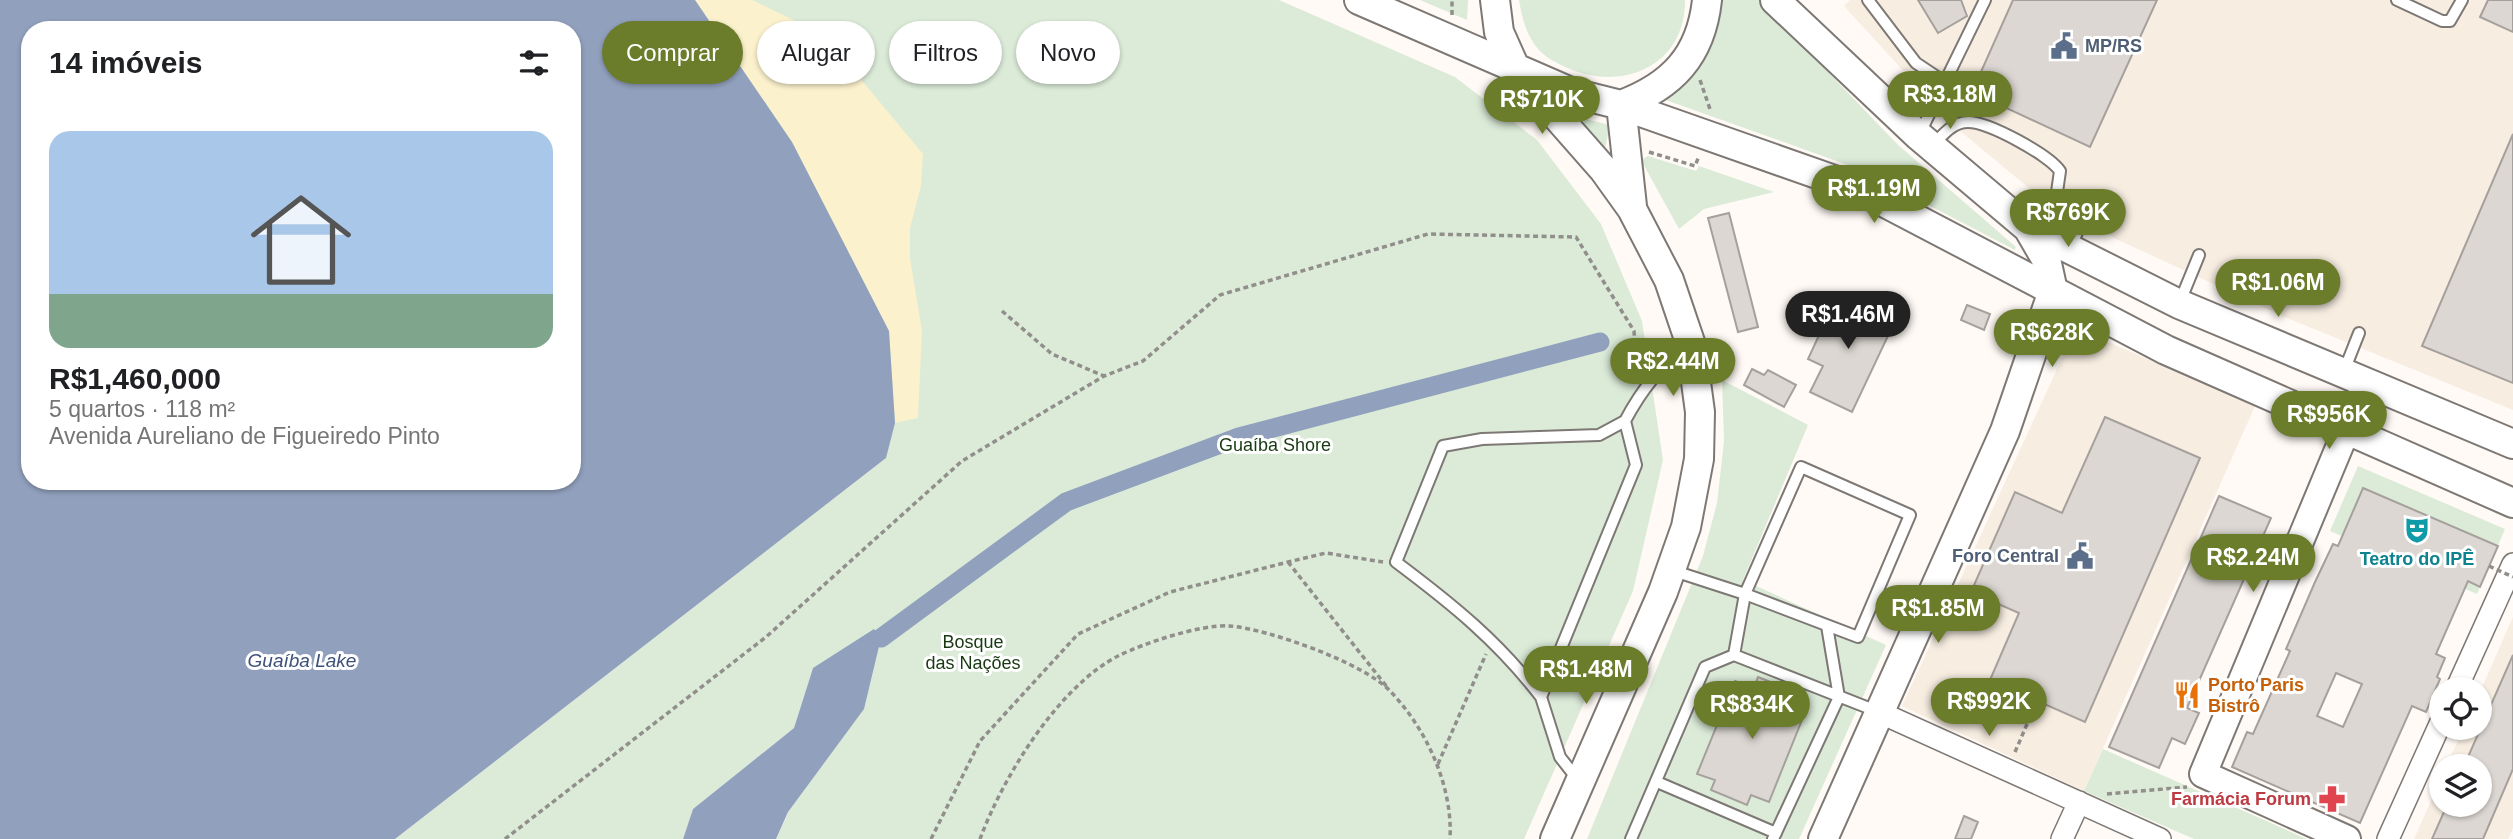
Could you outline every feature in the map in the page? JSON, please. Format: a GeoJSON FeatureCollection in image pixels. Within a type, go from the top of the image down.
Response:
{"type":"FeatureCollection","features":[{"type":"Feature","properties":{"kind":"main road"},"geometry":{"type":"LineString","coordinates":[[1359,0],[1573,93],[1621,105],[1857,188],[2166,350],[2346,432],[2513,503]]}},
{"type":"Feature","properties":{"kind":"main road"},"geometry":{"type":"LineString","coordinates":[[1495,0],[1499,32],[1516,70],[1604,170],[1632,209],[1669,280],[1691,345],[1699,412],[1699,459],[1686,527],[1671,570],[1555,839]]}},
{"type":"Feature","properties":{"kind":"main road"},"geometry":{"type":"LineString","coordinates":[[1621,105],[1651,94],[1676,73],[1694,47],[1705,22],[1707,0]]}},
{"type":"Feature","properties":{"kind":"main road"},"geometry":{"type":"LineString","coordinates":[[1775,0],[1925,141],[2028,228],[2179,304],[2513,444]]}},
{"type":"Feature","properties":{"kind":"main road"},"geometry":{"type":"LineString","coordinates":[[1621,105],[1632,209]]}},
{"type":"Feature","properties":{"kind":"main road"},"geometry":{"type":"LineString","coordinates":[[1823,839],[2005,430],[2053,291],[2046,259],[2028,228]]}},
{"type":"Feature","properties":{"kind":"street"},"geometry":{"type":"LineString","coordinates":[[2347,839],[2203,775],[2346,432],[2355,378]]}},
{"type":"Feature","properties":{"kind":"street"},"geometry":{"type":"LineString","coordinates":[[2462,677],[2513,564]]}},
{"type":"Feature","properties":{"kind":"street"},"geometry":{"type":"LineString","coordinates":[[1881,713],[2007,770],[2086,799],[2160,839]]}},
{"type":"Feature","properties":{"kind":"street"},"geometry":{"type":"LineString","coordinates":[[2388,839],[2433,740]]}},
{"type":"Feature","properties":{"kind":"street"},"geometry":{"type":"LineString","coordinates":[[2062,839],[2086,799]]}},
{"type":"Feature","properties":{"kind":"lane"},"geometry":{"type":"LineString","coordinates":[[1868,0],[1916,63],[1946,83]]}},
{"type":"Feature","properties":{"kind":"lane"},"geometry":{"type":"LineString","coordinates":[[1925,141],[1946,83],[1985,0]]}},
{"type":"Feature","properties":{"kind":"lane"},"geometry":{"type":"LineString","coordinates":[[2397,0],[2442,21],[2450,21],[2462,0]]}},
{"type":"Feature","properties":{"kind":"lane"},"geometry":{"type":"LineString","coordinates":[[1925,141],[1953,125],[1968,122],[1984,126],[2052,160],[2060,171],[2057,192],[2028,228]]}},
{"type":"Feature","properties":{"kind":"lane"},"geometry":{"type":"LineString","coordinates":[[2068,249],[2092,202]]}},
{"type":"Feature","properties":{"kind":"lane"},"geometry":{"type":"LineString","coordinates":[[2179,304],[2199,255]]}},
{"type":"Feature","properties":{"kind":"lane"},"geometry":{"type":"LineString","coordinates":[[2355,378],[2359,333]]}},
{"type":"Feature","properties":{"kind":"lane"},"geometry":{"type":"LineString","coordinates":[[1579,782],[1560,757],[1541,698],[1498,645],[1472,620],[1396,562],[1443,446],[1482,439],[1599,435],[1625,421],[1638,396],[1667,361],[1691,345]]}},
{"type":"Feature","properties":{"kind":"lane"},"geometry":{"type":"LineString","coordinates":[[1541,698],[1636,465],[1625,421]]}},
{"type":"Feature","properties":{"kind":"lane"},"geometry":{"type":"LineString","coordinates":[[1671,570],[1745,594],[1854,637],[1861,634],[1910,519],[1907,512],[1801,467],[1745,594],[1734,655]]}},
{"type":"Feature","properties":{"kind":"lane"},"geometry":{"type":"LineString","coordinates":[[1657,782],[1774,836],[1839,696],[1827,626]]}},
{"type":"Feature","properties":{"kind":"lane"},"geometry":{"type":"LineString","coordinates":[[1631,839],[1705,667],[1734,655],[1881,713]]}},
{"type":"Feature","properties":{"kind":"path"},"geometry":{"type":"LineString","coordinates":[[1626,158],[1640,150],[1695,166],[1713,117],[1699,77]]}},
{"type":"Feature","properties":{"kind":"path"},"geometry":{"type":"LineString","coordinates":[[505,839],[766,638],[962,461],[1104,376],[1143,361],[1220,295],[1428,233],[1576,237],[1634,331],[1638,396]]}},
{"type":"Feature","properties":{"kind":"path"},"geometry":{"type":"LineString","coordinates":[[1002,312],[1052,354],[1104,376]]}},
{"type":"Feature","properties":{"kind":"path"},"geometry":{"type":"LineString","coordinates":[[931,839],[980,741],[1079,634],[1170,592],[1326,553],[1364,561],[1396,562]]}},
{"type":"Feature","properties":{"kind":"path"},"geometry":{"type":"LineString","coordinates":[[1288,562],[1414,722],[1438,764],[1451,827],[1450,839]]}},
{"type":"Feature","properties":{"kind":"path"},"geometry":{"type":"LineString","coordinates":[[2489,566],[2513,577]]}},
{"type":"Feature","properties":{"kind":"path"},"geometry":{"type":"LineString","coordinates":[[980,839],[1015,763],[1074,688],[1117,657],[1178,635],[1228,626],[1278,635],[1352,667],[1389,689]]}},
{"type":"Feature","properties":{"kind":"path"},"geometry":{"type":"LineString","coordinates":[[1438,764],[1487,652],[1498,645]]}},
{"type":"Feature","properties":{"kind":"path"},"geometry":{"type":"LineString","coordinates":[[2007,770],[2037,701]]}},
{"type":"Feature","properties":{"kind":"path"},"geometry":{"type":"LineString","coordinates":[[2086,799],[2188,787]]}},
{"type":"Feature","properties":{"kind":"shaded area"},"geometry":{"type":"Polygon","coordinates":[[[1850,0],[2513,0],[2513,410],[2285,317],[2114,238],[2066,208],[2047,203],[1953,125],[1844,6],[1850,0]]]}},
{"type":"Feature","properties":{"kind":"shaded area","name":"Foro Central"},"geometry":{"type":"Polygon","coordinates":[[[2076,328],[2255,406],[2084,791],[1902,706],[2076,328]]]}},
{"type":"Feature","properties":{"kind":"shaded area"},"geometry":{"type":"Polygon","coordinates":[[[2513,617],[2513,828],[2508,839],[2414,839],[2429,805],[2429,817],[2492,817],[2492,754],[2452,754],[2458,740],[2492,740],[2492,677],[2487,677],[2513,617]]]}},
{"type":"Feature","properties":{"kind":"green space","name":"Guaíba Shore"},"geometry":{"type":"Polygon","coordinates":[[[695,0],[1279,0],[1455,77],[1537,140],[1601,224],[1642,321],[1663,460],[1633,591],[1524,839],[776,839],[788,813],[813,668],[794,728],[693,809],[683,839],[395,839],[886,458],[792,142],[743,70],[743,21],[709,21],[695,0]]]}},
{"type":"Feature","properties":{"kind":"green space"},"geometry":{"type":"Polygon","coordinates":[[[1420,0],[1468,0],[1467,20],[1420,0]]]}},
{"type":"Feature","properties":{"kind":"green space"},"geometry":{"type":"Polygon","coordinates":[[[1519,0],[1685,0],[1683,22],[1675,41],[1664,56],[1631,74],[1611,77],[1570,69],[1542,53],[1526,29],[1519,0]]]}},
{"type":"Feature","properties":{"kind":"green space"},"geometry":{"type":"Polygon","coordinates":[[[1718,0],[1759,0],[1897,144],[2016,247],[2015,250],[1859,169],[1663,99],[1718,0]]]}},
{"type":"Feature","properties":{"kind":"green space"},"geometry":{"type":"Polygon","coordinates":[[[1585,119],[1610,125],[1604,153],[1582,124],[1585,119]]]}},
{"type":"Feature","properties":{"kind":"green space"},"geometry":{"type":"Polygon","coordinates":[[[1648,156],[1696,171],[1699,166],[1774,192],[1704,209],[1679,229],[1641,160],[1648,156]]]}},
{"type":"Feature","properties":{"kind":"green space"},"geometry":{"type":"Polygon","coordinates":[[[1722,380],[1808,425],[1743,580],[1886,645],[1799,839],[1587,839],[1703,556],[1717,503],[1724,441],[1722,380]]]}},
{"type":"Feature","properties":{"kind":"green space","name":"Teatro do IPÊ"},"geometry":{"type":"Polygon","coordinates":[[[2358,466],[2505,529],[2477,594],[2330,531],[2358,466]]]}},
{"type":"Feature","properties":{"kind":"green space"},"geometry":{"type":"Polygon","coordinates":[[[2103,749],[2307,839],[2194,839],[2084,791],[2103,749]]]}},
{"type":"Feature","properties":{"kind":"sand"},"geometry":{"type":"Polygon","coordinates":[[[695,0],[752,0],[796,21],[757,21],[757,84],[865,84],[923,154],[921,186],[910,228],[910,258],[922,331],[918,418],[895,423],[889,331],[792,142],[743,70],[743,21],[709,21],[695,0]]]}},
{"type":"Feature","properties":{"kind":"water","name":"Guaíba Lake"},"geometry":{"type":"Polygon","coordinates":[[[0,0],[695,0],[709,21],[602,21],[602,84],[743,84],[743,70],[792,142],[889,331],[895,423],[886,458],[395,839],[0,839],[0,0]]]}},
{"type":"Feature","properties":{"kind":"water"},"geometry":{"type":"Polygon","coordinates":[[[874,629],[881,638],[864,709],[788,812],[776,839],[683,839],[693,809],[794,728],[813,668],[874,629]]]}},
{"type":"Feature","properties":{"kind":"building"},"geometry":{"type":"Polygon","coordinates":[[[1918,0],[1961,0],[1967,16],[1938,33],[1918,0]]]}},
{"type":"Feature","properties":{"kind":"building","name":"MP/RS"},"geometry":{"type":"Polygon","coordinates":[[[2013,0],[2157,0],[2090,147],[1972,92],[2013,0]]]}},
{"type":"Feature","properties":{"kind":"building"},"geometry":{"type":"Polygon","coordinates":[[[2488,0],[2513,0],[2513,32],[2480,17],[2488,0]]]}},
{"type":"Feature","properties":{"kind":"building"},"geometry":{"type":"Polygon","coordinates":[[[2513,134],[2513,383],[2422,346],[2513,134]]]}},
{"type":"Feature","properties":{"kind":"building"},"geometry":{"type":"Polygon","coordinates":[[[1729,213],[1758,327],[1738,332],[1708,218],[1729,213]]]}},
{"type":"Feature","properties":{"kind":"building"},"geometry":{"type":"Polygon","coordinates":[[[1838,294],[1895,321],[1852,412],[1810,392],[1823,366],[1808,359],[1838,294]]]}},
{"type":"Feature","properties":{"kind":"building"},"geometry":{"type":"Polygon","coordinates":[[[1967,305],[1990,314],[1984,330],[1961,320],[1967,305]]]}},
{"type":"Feature","properties":{"kind":"building"},"geometry":{"type":"Polygon","coordinates":[[[1752,369],[1764,375],[1768,370],[1796,385],[1784,407],[1744,385],[1752,369]]]}},
{"type":"Feature","properties":{"kind":"building"},"geometry":{"type":"Polygon","coordinates":[[[2105,417],[2200,458],[2085,722],[1990,680],[2019,613],[1971,592],[2015,492],[2062,513],[2105,417]]]}},
{"type":"Feature","properties":{"kind":"building"},"geometry":{"type":"Polygon","coordinates":[[[2363,488],[2498,546],[2480,587],[2468,581],[2436,654],[2445,658],[2437,677],[2429,677],[2429,705],[2426,712],[2412,706],[2360,823],[2232,767],[2247,732],[2253,734],[2290,651],[2286,649],[2333,544],[2338,546],[2363,488]],[[2336,673],[2317,716],[2343,727],[2362,684],[2336,673]]]}},
{"type":"Feature","properties":{"kind":"building"},"geometry":{"type":"Polygon","coordinates":[[[2219,496],[2271,518],[2187,708],[2199,713],[2185,744],[2172,738],[2159,768],[2109,747],[2219,496]]]}},
{"type":"Feature","properties":{"kind":"building"},"geometry":{"type":"Polygon","coordinates":[[[2513,655],[2513,769],[2483,839],[2432,839],[2442,817],[2492,817],[2492,754],[2469,754],[2475,740],[2492,740],[2492,703],[2513,655]]]}},
{"type":"Feature","properties":{"kind":"building"},"geometry":{"type":"Polygon","coordinates":[[[1758,677],[1793,691],[1788,702],[1806,710],[1769,802],[1751,795],[1747,805],[1711,790],[1715,780],[1697,774],[1735,681],[1754,688],[1758,677]]]}},
{"type":"Feature","properties":{"kind":"building"},"geometry":{"type":"Polygon","coordinates":[[[1964,816],[1978,822],[1971,839],[1955,839],[1964,816]]]}},
{"type":"Feature","properties":{"kind":"waterway"},"geometry":{"type":"LineString","coordinates":[[881,638],[1066,502],[1239,437],[1600,342]]}},
{"type":"Feature","properties":{"kind":"place","name":"MP/RS"},"geometry":{"type":"Point","coordinates":[2064,46]}},
{"type":"Feature","properties":{"kind":"place","name":"Teatro do IPÊ"},"geometry":{"type":"Point","coordinates":[2417,530]}},
{"type":"Feature","properties":{"kind":"place","name":"Foro Central"},"geometry":{"type":"Point","coordinates":[2080,556]}},
{"type":"Feature","properties":{"kind":"place","name":"Porto Paris Bistrô"},"geometry":{"type":"Point","coordinates":[2187,695]}},
{"type":"Feature","properties":{"kind":"place","name":"Farmácia Forum"},"geometry":{"type":"Point","coordinates":[2332,799]}},
{"type":"Feature","properties":{"kind":"park label","name":"Bosque das Nações"},"geometry":{"type":"Point","coordinates":[973,652]}}]}
